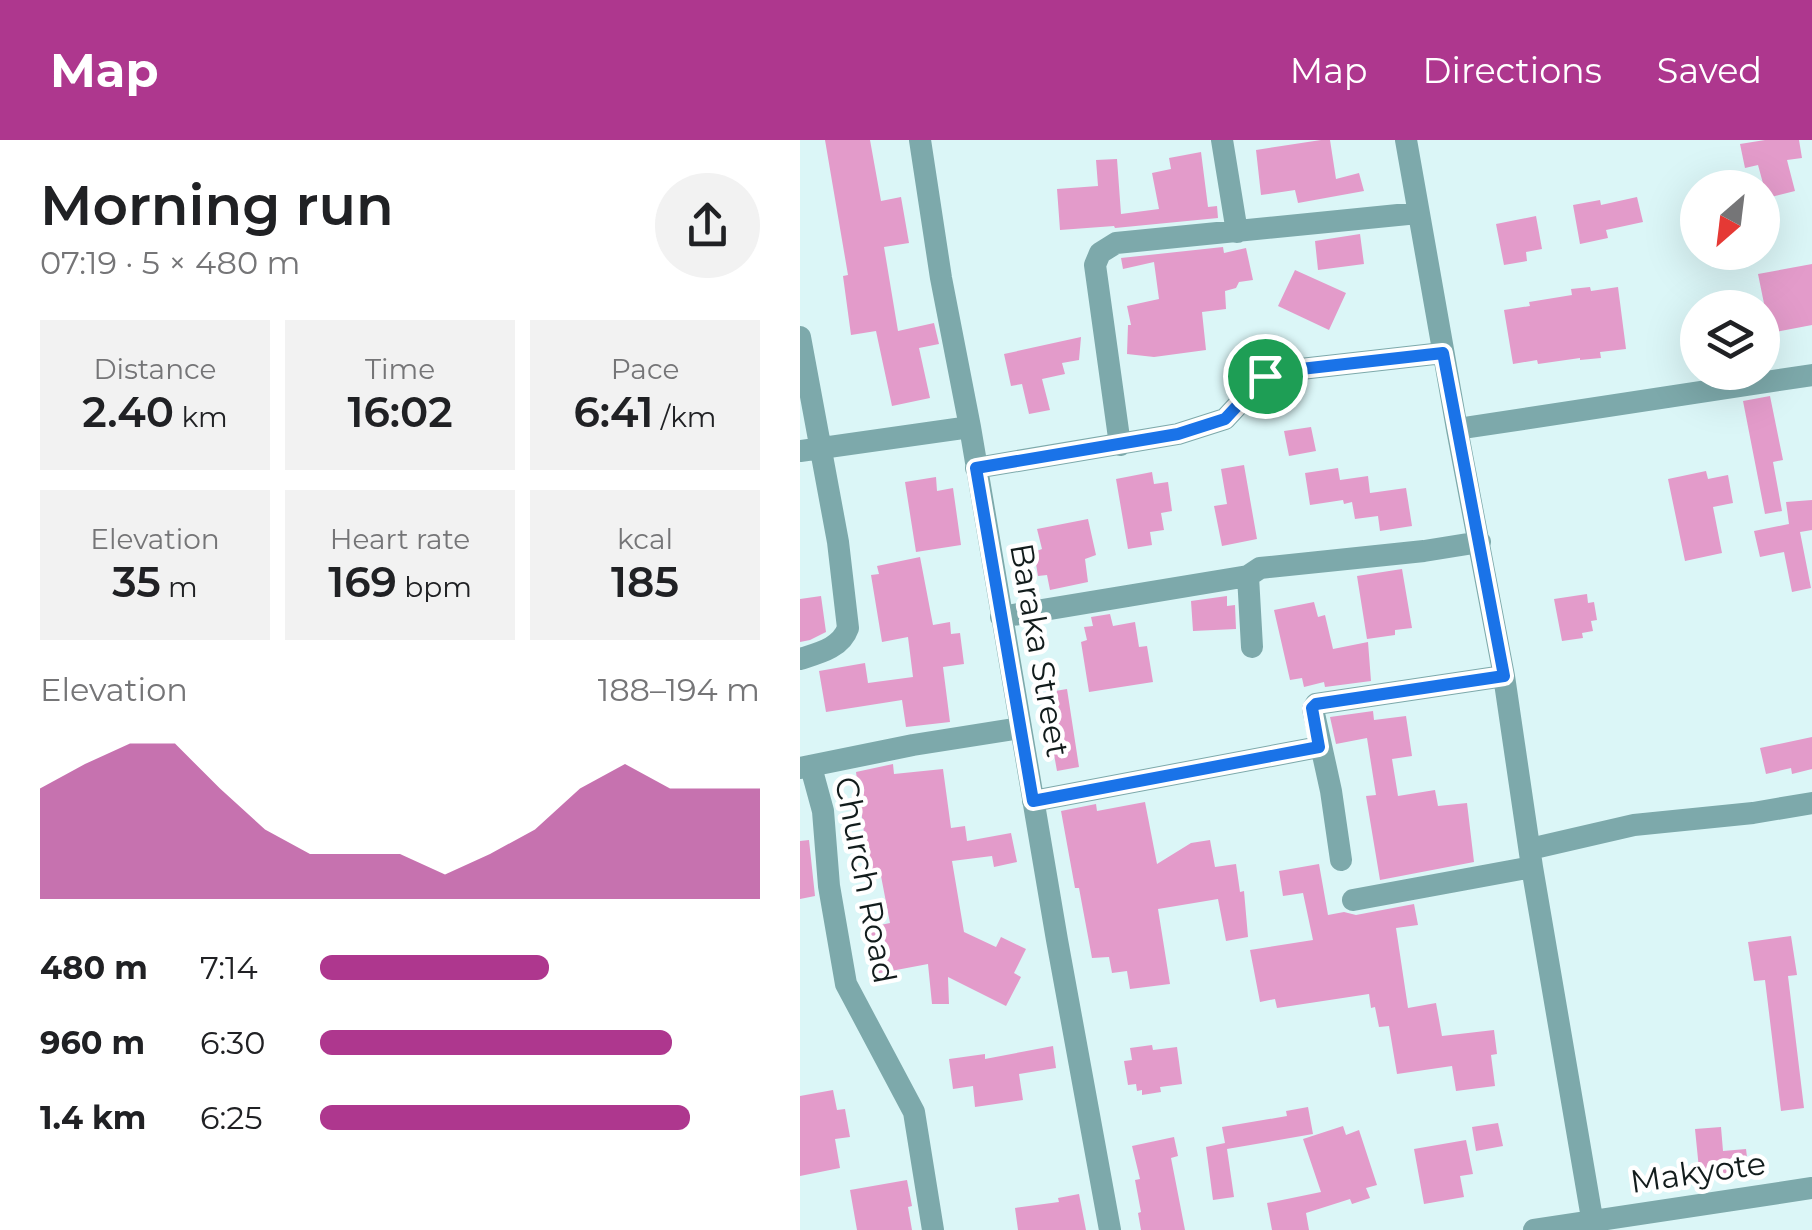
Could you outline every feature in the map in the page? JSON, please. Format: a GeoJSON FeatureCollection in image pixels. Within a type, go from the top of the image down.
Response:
{"type":"FeatureCollection","features":[{"type":"Feature","properties":{"kind":"street","name":"Baraka Street"},"geometry":{"type":"LineString","coordinates":[[920,140],[941,278],[1110,1230]]}},
{"type":"Feature","properties":{"kind":"street"},"geometry":{"type":"LineString","coordinates":[[1222,140],[1237,232]]}},
{"type":"Feature","properties":{"kind":"street"},"geometry":{"type":"LineString","coordinates":[[1406,140],[1504,676],[1594,1225]]}},
{"type":"Feature","properties":{"kind":"street"},"geometry":{"type":"LineString","coordinates":[[1120,445],[1095,266],[1100,253],[1116,243],[1418,213]]}},
{"type":"Feature","properties":{"kind":"street"},"geometry":{"type":"LineString","coordinates":[[800,337],[810,449],[838,542],[848,628],[839,644],[800,659]]}},
{"type":"Feature","properties":{"kind":"street"},"geometry":{"type":"LineString","coordinates":[[976,468],[1178,434],[1225,419],[1265,376],[1443,353]]}},
{"type":"Feature","properties":{"kind":"street"},"geometry":{"type":"LineString","coordinates":[[1457,429],[1812,374]]}},
{"type":"Feature","properties":{"kind":"street"},"geometry":{"type":"LineString","coordinates":[[810,449],[970,427]]}},
{"type":"Feature","properties":{"kind":"street"},"geometry":{"type":"LineString","coordinates":[[1001,617],[1248,576],[1260,568],[1406,554],[1480,542]]}},
{"type":"Feature","properties":{"kind":"street"},"geometry":{"type":"LineString","coordinates":[[1248,576],[1252,647]]}},
{"type":"Feature","properties":{"kind":"street"},"geometry":{"type":"LineString","coordinates":[[1341,860],[1331,791],[1312,708],[1316,704],[1504,676]]}},
{"type":"Feature","properties":{"kind":"street"},"geometry":{"type":"LineString","coordinates":[[805,768],[912,745],[1020,728]]}},
{"type":"Feature","properties":{"kind":"street"},"geometry":{"type":"LineString","coordinates":[[1033,801],[1319,747]]}},
{"type":"Feature","properties":{"kind":"street","name":"Church Road"},"geometry":{"type":"LineString","coordinates":[[805,768],[823,811],[829,886],[846,984],[914,1112],[933,1230]]}},
{"type":"Feature","properties":{"kind":"street"},"geometry":{"type":"LineString","coordinates":[[1353,900],[1531,858],[1634,825],[1812,803]]}},
{"type":"Feature","properties":{"kind":"street","name":"Makyote"},"geometry":{"type":"LineString","coordinates":[[1534,1230],[1594,1225],[1812,1188]]}},
{"type":"Feature","properties":{"kind":"building"},"geometry":{"type":"Polygon","coordinates":[[[825,140],[870,140],[881,201],[901,197],[909,243],[884,247],[898,331],[934,323],[939,344],[919,348],[930,398],[892,406],[876,331],[851,335],[843,276],[848,275],[825,140]]]}},
{"type":"Feature","properties":{"kind":"building"},"geometry":{"type":"Polygon","coordinates":[[[1330,140],[1336,179],[1359,173],[1364,191],[1298,203],[1295,190],[1261,195],[1256,150],[1330,140]]]}},
{"type":"Feature","properties":{"kind":"building"},"geometry":{"type":"Polygon","coordinates":[[[1799,140],[1802,158],[1787,160],[1795,191],[1780,195],[1780,170],[1759,170],[1758,165],[1745,168],[1740,144],[1799,140]]]}},
{"type":"Feature","properties":{"kind":"building"},"geometry":{"type":"Polygon","coordinates":[[[1201,152],[1208,207],[1217,206],[1218,218],[1060,230],[1057,189],[1098,186],[1096,160],[1117,159],[1121,214],[1159,209],[1152,173],[1171,169],[1169,158],[1201,152]]]}},
{"type":"Feature","properties":{"kind":"building"},"geometry":{"type":"Polygon","coordinates":[[[1637,197],[1643,222],[1606,230],[1608,238],[1580,244],[1573,205],[1600,200],[1601,205],[1637,197]]]}},
{"type":"Feature","properties":{"kind":"building"},"geometry":{"type":"Polygon","coordinates":[[[1536,216],[1542,249],[1526,252],[1527,261],[1504,265],[1496,224],[1536,216]]]}},
{"type":"Feature","properties":{"kind":"building"},"geometry":{"type":"Polygon","coordinates":[[[1360,234],[1364,264],[1318,270],[1315,241],[1360,234]]]}},
{"type":"Feature","properties":{"kind":"building"},"geometry":{"type":"Polygon","coordinates":[[[1223,247],[1224,253],[1246,248],[1253,280],[1239,282],[1236,288],[1225,291],[1226,309],[1202,312],[1206,350],[1154,357],[1127,354],[1131,325],[1127,306],[1159,299],[1154,262],[1123,269],[1121,258],[1223,247]]]}},
{"type":"Feature","properties":{"kind":"building"},"geometry":{"type":"Polygon","coordinates":[[[1812,264],[1812,325],[1780,331],[1780,290],[1761,290],[1758,274],[1812,264]]]}},
{"type":"Feature","properties":{"kind":"building"},"geometry":{"type":"Polygon","coordinates":[[[1295,270],[1346,293],[1329,330],[1278,306],[1295,270]]]}},
{"type":"Feature","properties":{"kind":"building"},"geometry":{"type":"Polygon","coordinates":[[[1590,287],[1591,291],[1618,287],[1626,349],[1600,352],[1601,358],[1513,364],[1504,310],[1572,295],[1571,289],[1590,287]]]}},
{"type":"Feature","properties":{"kind":"building"},"geometry":{"type":"Polygon","coordinates":[[[1081,337],[1079,360],[1062,363],[1065,374],[1042,379],[1050,410],[1029,414],[1022,384],[1011,386],[1004,354],[1081,337]]]}},
{"type":"Feature","properties":{"kind":"building"},"geometry":{"type":"Polygon","coordinates":[[[1770,396],[1783,460],[1773,462],[1782,511],[1765,514],[1743,401],[1770,396]]]}},
{"type":"Feature","properties":{"kind":"building"},"geometry":{"type":"Polygon","coordinates":[[[1311,427],[1316,451],[1289,456],[1284,431],[1311,427]]]}},
{"type":"Feature","properties":{"kind":"building"},"geometry":{"type":"Polygon","coordinates":[[[1244,465],[1257,539],[1222,546],[1214,506],[1227,504],[1221,469],[1244,465]]]}},
{"type":"Feature","properties":{"kind":"building"},"geometry":{"type":"Polygon","coordinates":[[[1338,468],[1340,480],[1368,476],[1370,493],[1406,488],[1412,526],[1380,531],[1378,516],[1355,519],[1352,502],[1344,504],[1343,500],[1310,505],[1305,473],[1338,468]]]}},
{"type":"Feature","properties":{"kind":"building"},"geometry":{"type":"Polygon","coordinates":[[[1706,471],[1708,479],[1728,475],[1733,503],[1713,507],[1722,553],[1685,561],[1668,479],[1706,471]]]}},
{"type":"Feature","properties":{"kind":"building"},"geometry":{"type":"Polygon","coordinates":[[[1152,472],[1154,484],[1168,482],[1172,511],[1161,513],[1164,530],[1150,532],[1152,545],[1128,549],[1116,479],[1152,472]]]}},
{"type":"Feature","properties":{"kind":"building"},"geometry":{"type":"Polygon","coordinates":[[[936,477],[937,491],[953,488],[961,545],[916,552],[905,482],[936,477]]]}},
{"type":"Feature","properties":{"kind":"building"},"geometry":{"type":"Polygon","coordinates":[[[1812,500],[1812,530],[1800,532],[1811,588],[1792,592],[1784,552],[1760,557],[1754,531],[1789,524],[1786,502],[1812,500]]]}},
{"type":"Feature","properties":{"kind":"building"},"geometry":{"type":"Polygon","coordinates":[[[1088,519],[1096,555],[1085,559],[1088,582],[1050,590],[1047,575],[1038,576],[1034,552],[1042,549],[1037,529],[1088,519]]]}},
{"type":"Feature","properties":{"kind":"building"},"geometry":{"type":"Polygon","coordinates":[[[920,557],[933,625],[950,622],[951,634],[960,633],[964,664],[943,667],[950,722],[906,727],[902,700],[826,712],[819,671],[865,663],[868,683],[913,677],[908,637],[882,642],[871,575],[879,574],[877,566],[920,557]]]}},
{"type":"Feature","properties":{"kind":"building"},"geometry":{"type":"Polygon","coordinates":[[[1402,569],[1412,628],[1367,639],[1357,576],[1402,569]]]}},
{"type":"Feature","properties":{"kind":"building"},"geometry":{"type":"Polygon","coordinates":[[[1587,594],[1588,603],[1594,602],[1597,620],[1591,621],[1593,631],[1582,633],[1583,638],[1562,641],[1554,599],[1587,594]]]}},
{"type":"Feature","properties":{"kind":"building"},"geometry":{"type":"Polygon","coordinates":[[[821,596],[826,632],[800,642],[800,599],[821,596]]]}},
{"type":"Feature","properties":{"kind":"building"},"geometry":{"type":"Polygon","coordinates":[[[1227,596],[1227,606],[1235,605],[1236,629],[1193,631],[1191,601],[1227,596]]]}},
{"type":"Feature","properties":{"kind":"building"},"geometry":{"type":"Polygon","coordinates":[[[1314,602],[1318,617],[1325,615],[1333,649],[1368,642],[1371,681],[1325,687],[1324,682],[1304,687],[1302,678],[1290,680],[1274,610],[1314,602]]]}},
{"type":"Feature","properties":{"kind":"building"},"geometry":{"type":"Polygon","coordinates":[[[1110,614],[1113,626],[1135,622],[1139,647],[1147,646],[1153,682],[1089,692],[1081,642],[1087,640],[1084,627],[1093,626],[1091,617],[1110,614]]]}},
{"type":"Feature","properties":{"kind":"building"},"geometry":{"type":"Polygon","coordinates":[[[1067,689],[1079,767],[1057,771],[1043,693],[1067,689]]]}},
{"type":"Feature","properties":{"kind":"building"},"geometry":{"type":"Polygon","coordinates":[[[1373,711],[1374,720],[1406,716],[1412,756],[1392,759],[1398,796],[1435,790],[1438,806],[1467,803],[1474,862],[1380,880],[1366,796],[1376,795],[1367,738],[1336,744],[1330,717],[1373,711]]]}},
{"type":"Feature","properties":{"kind":"building"},"geometry":{"type":"Polygon","coordinates":[[[1812,737],[1812,769],[1792,774],[1791,768],[1766,774],[1760,748],[1812,737]]]}},
{"type":"Feature","properties":{"kind":"building"},"geometry":{"type":"Polygon","coordinates":[[[893,764],[894,774],[943,769],[951,828],[965,826],[967,841],[1011,833],[1017,862],[994,867],[992,856],[952,861],[964,932],[996,947],[1001,937],[1026,949],[1014,973],[1021,977],[1006,1006],[948,977],[949,1004],[932,1004],[928,964],[875,974],[866,928],[890,923],[881,876],[870,878],[856,772],[893,764]]]}},
{"type":"Feature","properties":{"kind":"building"},"geometry":{"type":"Polygon","coordinates":[[[1145,802],[1157,864],[1191,843],[1210,840],[1215,867],[1236,864],[1240,892],[1244,891],[1248,937],[1226,941],[1218,899],[1158,909],[1170,984],[1130,989],[1127,971],[1112,973],[1109,957],[1092,958],[1061,811],[1096,804],[1097,811],[1145,802]]]}},
{"type":"Feature","properties":{"kind":"building"},"geometry":{"type":"Polygon","coordinates":[[[809,840],[815,896],[800,899],[800,841],[809,840]]]}},
{"type":"Feature","properties":{"kind":"building"},"geometry":{"type":"Polygon","coordinates":[[[1319,864],[1328,915],[1356,915],[1414,904],[1418,925],[1396,928],[1408,1008],[1436,1003],[1442,1036],[1494,1030],[1497,1054],[1491,1055],[1495,1086],[1456,1091],[1452,1066],[1397,1074],[1389,1026],[1379,1027],[1369,994],[1277,1008],[1275,999],[1260,1002],[1250,950],[1313,940],[1303,893],[1283,896],[1279,871],[1319,864]]]}},
{"type":"Feature","properties":{"kind":"building"},"geometry":{"type":"Polygon","coordinates":[[[1791,936],[1797,975],[1788,976],[1804,1108],[1781,1111],[1765,980],[1754,981],[1748,942],[1791,936]]]}},
{"type":"Feature","properties":{"kind":"building"},"geometry":{"type":"Polygon","coordinates":[[[1152,1045],[1153,1050],[1177,1047],[1182,1084],[1142,1095],[1136,1084],[1128,1085],[1124,1061],[1132,1060],[1130,1048],[1152,1045]]]}},
{"type":"Feature","properties":{"kind":"building"},"geometry":{"type":"Polygon","coordinates":[[[1053,1046],[1056,1068],[1019,1074],[1023,1100],[975,1107],[973,1086],[953,1089],[949,1059],[985,1054],[985,1059],[1053,1046]]]}},
{"type":"Feature","properties":{"kind":"building"},"geometry":{"type":"Polygon","coordinates":[[[833,1090],[837,1110],[845,1109],[850,1137],[835,1139],[840,1168],[800,1176],[800,1096],[833,1090]]]}},
{"type":"Feature","properties":{"kind":"building"},"geometry":{"type":"Polygon","coordinates":[[[1308,1107],[1313,1134],[1227,1149],[1234,1197],[1213,1200],[1206,1147],[1225,1143],[1222,1127],[1287,1116],[1286,1111],[1308,1107]]]}},
{"type":"Feature","properties":{"kind":"building"},"geometry":{"type":"Polygon","coordinates":[[[1498,1123],[1503,1146],[1476,1151],[1472,1127],[1498,1123]]]}},
{"type":"Feature","properties":{"kind":"building"},"geometry":{"type":"Polygon","coordinates":[[[1343,1126],[1346,1135],[1359,1130],[1377,1185],[1366,1188],[1370,1198],[1352,1204],[1350,1199],[1306,1213],[1309,1230],[1272,1230],[1267,1203],[1321,1192],[1303,1139],[1343,1126]]]}},
{"type":"Feature","properties":{"kind":"building"},"geometry":{"type":"Polygon","coordinates":[[[1721,1127],[1723,1151],[1746,1149],[1749,1174],[1700,1179],[1695,1129],[1721,1127]]]}},
{"type":"Feature","properties":{"kind":"building"},"geometry":{"type":"Polygon","coordinates":[[[1174,1137],[1178,1156],[1171,1158],[1185,1230],[1141,1230],[1135,1180],[1140,1179],[1132,1146],[1174,1137]]]}},
{"type":"Feature","properties":{"kind":"building"},"geometry":{"type":"Polygon","coordinates":[[[1466,1140],[1473,1174],[1460,1176],[1464,1197],[1424,1204],[1414,1149],[1466,1140]]]}},
{"type":"Feature","properties":{"kind":"building"},"geometry":{"type":"Polygon","coordinates":[[[907,1180],[912,1230],[857,1230],[850,1190],[907,1180]]]}},
{"type":"Feature","properties":{"kind":"building"},"geometry":{"type":"Polygon","coordinates":[[[1079,1194],[1086,1230],[1018,1230],[1015,1208],[1059,1202],[1058,1198],[1079,1194]]]}},
{"type":"Feature","properties":{"kind":"route"},"geometry":{"type":"LineString","coordinates":[[1443,353],[1504,676],[1316,704],[1312,715],[1319,747],[1033,801],[976,468],[1178,434],[1225,419],[1265,376],[1443,353]]}}]}
